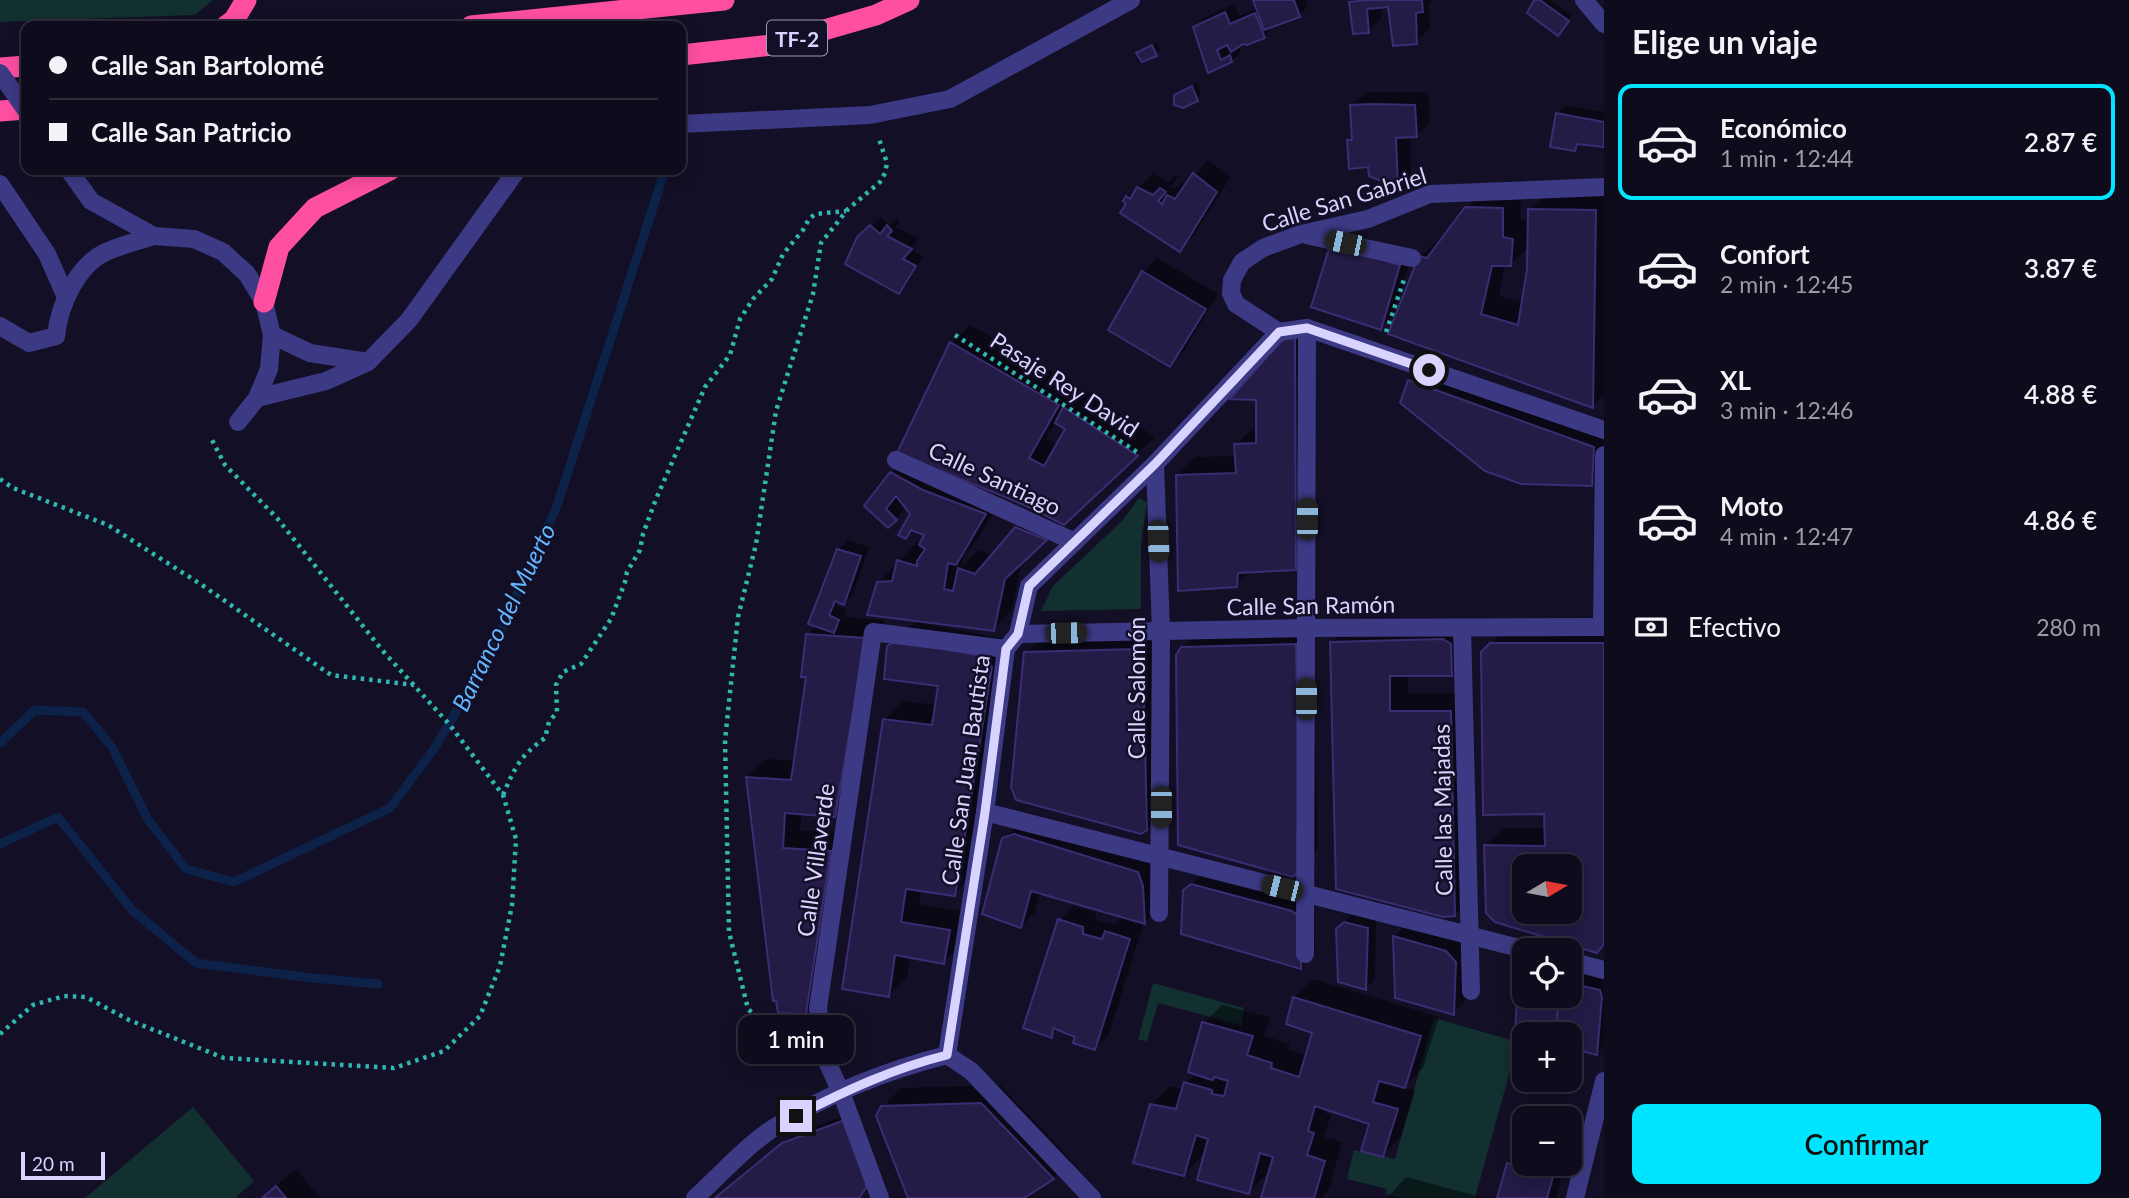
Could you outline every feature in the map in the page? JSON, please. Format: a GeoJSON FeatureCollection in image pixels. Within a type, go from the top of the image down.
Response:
{"type":"FeatureCollection","features":[{"type":"Feature","properties":{"kind":"highway"},"geometry":{"type":"LineString","coordinates":[[233,21],[246,0]]}},
{"type":"Feature","properties":{"kind":"highway"},"geometry":{"type":"LineString","coordinates":[[520,21],[724,0]]}},
{"type":"Feature","properties":{"kind":"highway","name":"TF-2"},"geometry":{"type":"LineString","coordinates":[[686,54],[772,45],[876,15],[909,0]]}},
{"type":"Feature","properties":{"kind":"highway"},"geometry":{"type":"LineString","coordinates":[[0,71],[21,67]]}},
{"type":"Feature","properties":{"kind":"highway"},"geometry":{"type":"LineString","coordinates":[[0,111],[21,109]]}},
{"type":"Feature","properties":{"kind":"highway"},"geometry":{"type":"LineString","coordinates":[[264,302],[279,247],[315,208],[380,175]]}},
{"type":"Feature","properties":{"kind":"street"},"geometry":{"type":"LineString","coordinates":[[686,124],[870,115],[950,99],[1132,0]]}},
{"type":"Feature","properties":{"kind":"street"},"geometry":{"type":"LineString","coordinates":[[1584,0],[1604,24]]}},
{"type":"Feature","properties":{"kind":"street"},"geometry":{"type":"LineString","coordinates":[[0,71],[21,102]]}},
{"type":"Feature","properties":{"kind":"street"},"geometry":{"type":"LineString","coordinates":[[73,175],[91,201],[154,236]]}},
{"type":"Feature","properties":{"kind":"street"},"geometry":{"type":"LineString","coordinates":[[257,398],[326,381],[369,362],[410,320],[513,175]]}},
{"type":"Feature","properties":{"kind":"street"},"geometry":{"type":"LineString","coordinates":[[1,186],[47,254],[66,297]]}},
{"type":"Feature","properties":{"kind":"street","name":"Calle San Gabriel"},"geometry":{"type":"LineString","coordinates":[[1279,332],[1236,304],[1231,293],[1232,279],[1242,262],[1263,248],[1301,234],[1368,219],[1430,194],[1604,187]]}},
{"type":"Feature","properties":{"kind":"street"},"geometry":{"type":"LineString","coordinates":[[1301,234],[1412,258]]}},
{"type":"Feature","properties":{"kind":"street"},"geometry":{"type":"LineString","coordinates":[[0,327],[29,343],[56,336],[58,318],[66,297],[82,272],[103,253],[154,236],[194,239],[223,252],[247,274],[264,302],[272,335],[269,369],[257,398],[238,422]]}},
{"type":"Feature","properties":{"kind":"street"},"geometry":{"type":"LineString","coordinates":[[1305,954],[1307,328]]}},
{"type":"Feature","properties":{"kind":"street"},"geometry":{"type":"LineString","coordinates":[[1279,332],[1307,328],[1604,430]]}},
{"type":"Feature","properties":{"kind":"street","name":"Calle San Juan Bautista"},"geometry":{"type":"LineString","coordinates":[[947,1055],[985,812],[1006,649],[1018,634],[1029,586],[1155,464],[1279,332]]}},
{"type":"Feature","properties":{"kind":"street"},"geometry":{"type":"LineString","coordinates":[[272,335],[310,353],[369,362]]}},
{"type":"Feature","properties":{"kind":"street"},"geometry":{"type":"LineString","coordinates":[[1603,626],[1604,455]]}},
{"type":"Feature","properties":{"kind":"street","name":"Calle Santiago"},"geometry":{"type":"LineString","coordinates":[[896,460],[1075,542]]}},
{"type":"Feature","properties":{"kind":"street","name":"Calle Salomón"},"geometry":{"type":"LineString","coordinates":[[1155,464],[1161,631],[1161,857],[1158,913]]}},
{"type":"Feature","properties":{"kind":"street","name":"Calle San Ramón"},"geometry":{"type":"LineString","coordinates":[[1018,634],[1603,626]]}},
{"type":"Feature","properties":{"kind":"street","name":"Calle las Majadas"},"geometry":{"type":"LineString","coordinates":[[1462,628],[1471,991]]}},
{"type":"Feature","properties":{"kind":"street","name":"Calle Villaverde"},"geometry":{"type":"LineString","coordinates":[[880,1198],[828,1063],[818,1008],[873,632],[1006,649]]}},
{"type":"Feature","properties":{"kind":"street"},"geometry":{"type":"LineString","coordinates":[[985,812],[1512,946]]}},
{"type":"Feature","properties":{"kind":"street"},"geometry":{"type":"LineString","coordinates":[[1582,964],[1604,970]]}},
{"type":"Feature","properties":{"kind":"street"},"geometry":{"type":"LineString","coordinates":[[695,1198],[774,1128],[841,1092],[914,1063],[947,1055],[971,1070],[1092,1198]]}},
{"type":"Feature","properties":{"kind":"street"},"geometry":{"type":"LineString","coordinates":[[1575,1198],[1604,1081]]}},
{"type":"Feature","properties":{"kind":"path"},"geometry":{"type":"LineString","coordinates":[[822,1041],[778,1037],[748,1009],[729,932],[725,740],[738,617],[755,544],[776,411],[813,295],[821,243],[846,211],[880,182],[886,173],[887,163],[870,115]]}},
{"type":"Feature","properties":{"kind":"path"},"geometry":{"type":"LineString","coordinates":[[503,795],[515,767],[526,752],[545,738],[549,722],[557,712],[556,685],[563,672],[581,664],[611,619],[662,486],[705,387],[730,355],[740,318],[772,279],[783,254],[809,219],[815,214],[846,211]]}},
{"type":"Feature","properties":{"kind":"path"},"geometry":{"type":"LineString","coordinates":[[1379,352],[1412,258]]}},
{"type":"Feature","properties":{"kind":"path","name":"Pasaje Rey David"},"geometry":{"type":"LineString","coordinates":[[955,335],[1155,464]]}},
{"type":"Feature","properties":{"kind":"path"},"geometry":{"type":"LineString","coordinates":[[0,1034],[33,1005],[64,996],[86,997],[129,1020],[224,1058],[394,1068],[444,1051],[481,1016],[499,966],[512,905],[516,839],[503,795],[449,724],[382,650],[277,518],[225,465],[212,440]]}},
{"type":"Feature","properties":{"kind":"path"},"geometry":{"type":"LineString","coordinates":[[0,479],[13,488],[108,525],[202,585],[331,675],[415,685]]}},
{"type":"Feature","properties":{"kind":"green space"},"geometry":{"type":"Polygon","coordinates":[[[0,0],[213,0],[195,15],[0,22],[0,0]]]}},
{"type":"Feature","properties":{"kind":"green space"},"geometry":{"type":"Polygon","coordinates":[[[1139,498],[1147,502],[1141,544],[1141,609],[1041,611],[1053,586],[1122,521],[1139,498]]]}},
{"type":"Feature","properties":{"kind":"green space"},"geometry":{"type":"Polygon","coordinates":[[[1153,983],[1244,1008],[1241,1025],[1158,1003],[1147,1041],[1138,1040],[1153,983]]]}},
{"type":"Feature","properties":{"kind":"green space"},"geometry":{"type":"Polygon","coordinates":[[[1434,1018],[1512,1040],[1512,1064],[1475,1198],[1401,1198],[1386,1194],[1387,1189],[1347,1179],[1354,1150],[1395,1159],[1434,1018]]]}},
{"type":"Feature","properties":{"kind":"green space"},"geometry":{"type":"Polygon","coordinates":[[[193,1107],[254,1181],[235,1198],[85,1198],[193,1107]]]}},
{"type":"Feature","properties":{"kind":"building"},"geometry":{"type":"Polygon","coordinates":[[[1253,0],[1294,0],[1300,17],[1264,30],[1253,0]]]}},
{"type":"Feature","properties":{"kind":"building"},"geometry":{"type":"Polygon","coordinates":[[[1422,0],[1423,12],[1416,13],[1417,44],[1393,46],[1388,7],[1367,9],[1369,33],[1353,34],[1349,2],[1422,0]]]}},
{"type":"Feature","properties":{"kind":"building"},"geometry":{"type":"Polygon","coordinates":[[[1534,0],[1540,0],[1569,21],[1558,36],[1527,13],[1534,0]]]}},
{"type":"Feature","properties":{"kind":"building"},"geometry":{"type":"Polygon","coordinates":[[[1225,12],[1230,24],[1255,13],[1265,38],[1243,44],[1231,52],[1227,45],[1217,50],[1221,60],[1230,55],[1232,62],[1208,73],[1193,27],[1225,12]]]}},
{"type":"Feature","properties":{"kind":"building"},"geometry":{"type":"Polygon","coordinates":[[[1152,45],[1157,56],[1142,62],[1136,53],[1152,45]]]}},
{"type":"Feature","properties":{"kind":"building"},"geometry":{"type":"Polygon","coordinates":[[[1192,86],[1198,101],[1183,108],[1174,105],[1174,95],[1192,86]]]}},
{"type":"Feature","properties":{"kind":"building"},"geometry":{"type":"Polygon","coordinates":[[[1350,105],[1415,105],[1417,137],[1396,138],[1398,188],[1369,176],[1368,167],[1349,169],[1347,140],[1352,140],[1350,105]]]}},
{"type":"Feature","properties":{"kind":"building"},"geometry":{"type":"Polygon","coordinates":[[[1556,113],[1604,122],[1604,147],[1577,144],[1575,151],[1550,147],[1556,113]]]}},
{"type":"Feature","properties":{"kind":"building"},"geometry":{"type":"Polygon","coordinates":[[[1193,173],[1217,192],[1180,252],[1120,213],[1126,204],[1123,201],[1126,196],[1130,199],[1137,187],[1153,195],[1160,188],[1166,192],[1158,201],[1162,204],[1167,195],[1175,199],[1193,173]]]}},
{"type":"Feature","properties":{"kind":"building"},"geometry":{"type":"Polygon","coordinates":[[[1465,207],[1503,208],[1503,237],[1513,239],[1511,266],[1492,266],[1481,314],[1518,325],[1527,269],[1528,209],[1596,210],[1593,408],[1388,334],[1419,256],[1427,258],[1465,207]]]}},
{"type":"Feature","properties":{"kind":"building"},"geometry":{"type":"Polygon","coordinates":[[[870,225],[880,234],[887,225],[892,231],[887,236],[912,249],[903,259],[916,266],[899,294],[845,264],[857,237],[870,225]]]}},
{"type":"Feature","properties":{"kind":"building"},"geometry":{"type":"Polygon","coordinates":[[[1330,245],[1400,265],[1381,330],[1311,307],[1330,245]]]}},
{"type":"Feature","properties":{"kind":"building"},"geometry":{"type":"Polygon","coordinates":[[[1142,271],[1206,309],[1170,367],[1108,330],[1142,271]]]}},
{"type":"Feature","properties":{"kind":"building"},"geometry":{"type":"Polygon","coordinates":[[[1285,336],[1295,339],[1296,570],[1238,573],[1237,587],[1178,591],[1176,475],[1236,473],[1234,444],[1256,443],[1256,400],[1230,399],[1285,336]]]}},
{"type":"Feature","properties":{"kind":"building"},"geometry":{"type":"Polygon","coordinates":[[[950,342],[1059,405],[1029,458],[1044,466],[1065,429],[1055,423],[1063,407],[1138,456],[1064,525],[1024,505],[897,453],[950,342]]]}},
{"type":"Feature","properties":{"kind":"building"},"geometry":{"type":"Polygon","coordinates":[[[1408,380],[1594,447],[1592,486],[1521,484],[1485,471],[1400,403],[1408,380]]]}},
{"type":"Feature","properties":{"kind":"building"},"geometry":{"type":"Polygon","coordinates":[[[890,472],[923,490],[986,514],[956,565],[948,563],[944,589],[953,591],[958,568],[975,574],[1015,527],[1047,540],[1005,579],[994,631],[867,615],[877,582],[892,581],[897,560],[917,566],[917,561],[925,549],[919,545],[924,535],[911,530],[906,539],[898,535],[910,514],[896,496],[886,509],[897,520],[888,528],[864,506],[890,472]]]}},
{"type":"Feature","properties":{"kind":"building"},"geometry":{"type":"Polygon","coordinates":[[[837,549],[861,556],[844,605],[835,601],[829,615],[839,620],[834,633],[808,624],[837,549]]]}},
{"type":"Feature","properties":{"kind":"building"},"geometry":{"type":"Polygon","coordinates":[[[806,634],[866,638],[835,817],[785,813],[783,848],[831,851],[806,1014],[778,1013],[776,1001],[773,1001],[746,777],[791,780],[806,677],[801,677],[806,634]]]}},
{"type":"Feature","properties":{"kind":"building"},"geometry":{"type":"Polygon","coordinates":[[[1443,639],[1451,644],[1452,676],[1390,676],[1390,711],[1451,711],[1455,916],[1443,917],[1336,889],[1330,642],[1443,639]]]}},
{"type":"Feature","properties":{"kind":"building"},"geometry":{"type":"Polygon","coordinates":[[[896,640],[987,657],[992,667],[955,896],[906,889],[901,922],[950,930],[944,964],[895,955],[889,997],[842,989],[883,719],[932,725],[938,686],[884,679],[887,646],[896,640]]]}},
{"type":"Feature","properties":{"kind":"building"},"geometry":{"type":"Polygon","coordinates":[[[1490,643],[1604,643],[1604,944],[1597,953],[1582,948],[1582,938],[1548,938],[1495,922],[1486,913],[1484,845],[1545,846],[1544,814],[1483,815],[1481,652],[1490,643]]]}},
{"type":"Feature","properties":{"kind":"building"},"geometry":{"type":"Polygon","coordinates":[[[1296,644],[1300,870],[1293,877],[1178,845],[1176,655],[1181,647],[1296,644]]]}},
{"type":"Feature","properties":{"kind":"building"},"geometry":{"type":"Polygon","coordinates":[[[1136,649],[1143,659],[1147,830],[1141,834],[1016,800],[1011,787],[1024,652],[1136,649]]]}},
{"type":"Feature","properties":{"kind":"building"},"geometry":{"type":"Polygon","coordinates":[[[1014,834],[1138,872],[1143,886],[1145,924],[1031,891],[1021,928],[982,914],[1002,838],[1014,834]]]}},
{"type":"Feature","properties":{"kind":"building"},"geometry":{"type":"Polygon","coordinates":[[[1191,884],[1292,911],[1302,919],[1301,969],[1181,934],[1183,890],[1191,884]]]}},
{"type":"Feature","properties":{"kind":"building"},"geometry":{"type":"Polygon","coordinates":[[[1058,919],[1083,927],[1083,934],[1102,939],[1105,931],[1130,939],[1095,1050],[1073,1043],[1075,1037],[1053,1028],[1052,1038],[1023,1028],[1058,919]]]}},
{"type":"Feature","properties":{"kind":"building"},"geometry":{"type":"Polygon","coordinates":[[[1344,922],[1368,928],[1366,990],[1338,982],[1336,929],[1344,922]]]}},
{"type":"Feature","properties":{"kind":"building"},"geometry":{"type":"Polygon","coordinates":[[[1393,936],[1446,951],[1456,962],[1454,1015],[1395,998],[1393,936]]]}},
{"type":"Feature","properties":{"kind":"building"},"geometry":{"type":"Polygon","coordinates":[[[1582,986],[1600,990],[1602,997],[1597,1055],[1582,1051],[1582,1022],[1557,1022],[1558,1008],[1582,1008],[1582,986]]]}},
{"type":"Feature","properties":{"kind":"building"},"geometry":{"type":"Polygon","coordinates":[[[1293,997],[1421,1036],[1405,1088],[1379,1081],[1373,1102],[1398,1109],[1383,1157],[1361,1151],[1369,1124],[1315,1106],[1308,1131],[1314,1133],[1307,1155],[1325,1161],[1314,1198],[1261,1198],[1273,1157],[1260,1153],[1249,1194],[1197,1180],[1208,1139],[1196,1135],[1184,1176],[1133,1163],[1150,1104],[1176,1109],[1184,1082],[1224,1096],[1228,1081],[1215,1077],[1212,1080],[1188,1072],[1202,1022],[1253,1036],[1247,1055],[1272,1063],[1271,1068],[1299,1077],[1312,1033],[1286,1024],[1293,997]]]}},
{"type":"Feature","properties":{"kind":"building"},"geometry":{"type":"Polygon","coordinates":[[[1516,1008],[1558,1008],[1557,1022],[1516,1022],[1516,1008]]]}},
{"type":"Feature","properties":{"kind":"building"},"geometry":{"type":"Polygon","coordinates":[[[981,1103],[1054,1179],[1024,1198],[908,1198],[876,1116],[881,1106],[981,1103]]]}},
{"type":"Feature","properties":{"kind":"building"},"geometry":{"type":"Polygon","coordinates":[[[845,1120],[866,1175],[866,1188],[859,1198],[715,1198],[782,1143],[845,1120]]]}},
{"type":"Feature","properties":{"kind":"building"},"geometry":{"type":"Polygon","coordinates":[[[1507,1163],[1512,1165],[1512,1176],[1553,1177],[1547,1198],[1497,1198],[1507,1163]]]}},
{"type":"Feature","properties":{"kind":"building"},"geometry":{"type":"Polygon","coordinates":[[[276,1186],[286,1198],[262,1198],[276,1186]]]}},
{"type":"Feature","properties":{"kind":"waterway","name":"Barranco del Muerto"},"geometry":{"type":"LineString","coordinates":[[0,743],[35,710],[83,712],[112,747],[147,818],[186,869],[234,882],[390,808],[434,749],[488,658],[557,506],[663,175]]}},
{"type":"Feature","properties":{"kind":"waterway"},"geometry":{"type":"LineString","coordinates":[[0,844],[58,817],[132,910],[196,963],[378,984]]}},
{"type":"Feature","properties":{"kind":"route"},"geometry":{"type":"LineString","coordinates":[[796,1116],[841,1092],[914,1063],[947,1055],[985,812],[1006,649],[1018,634],[1029,586],[1155,464],[1279,332],[1307,328],[1429,370]]}}]}
